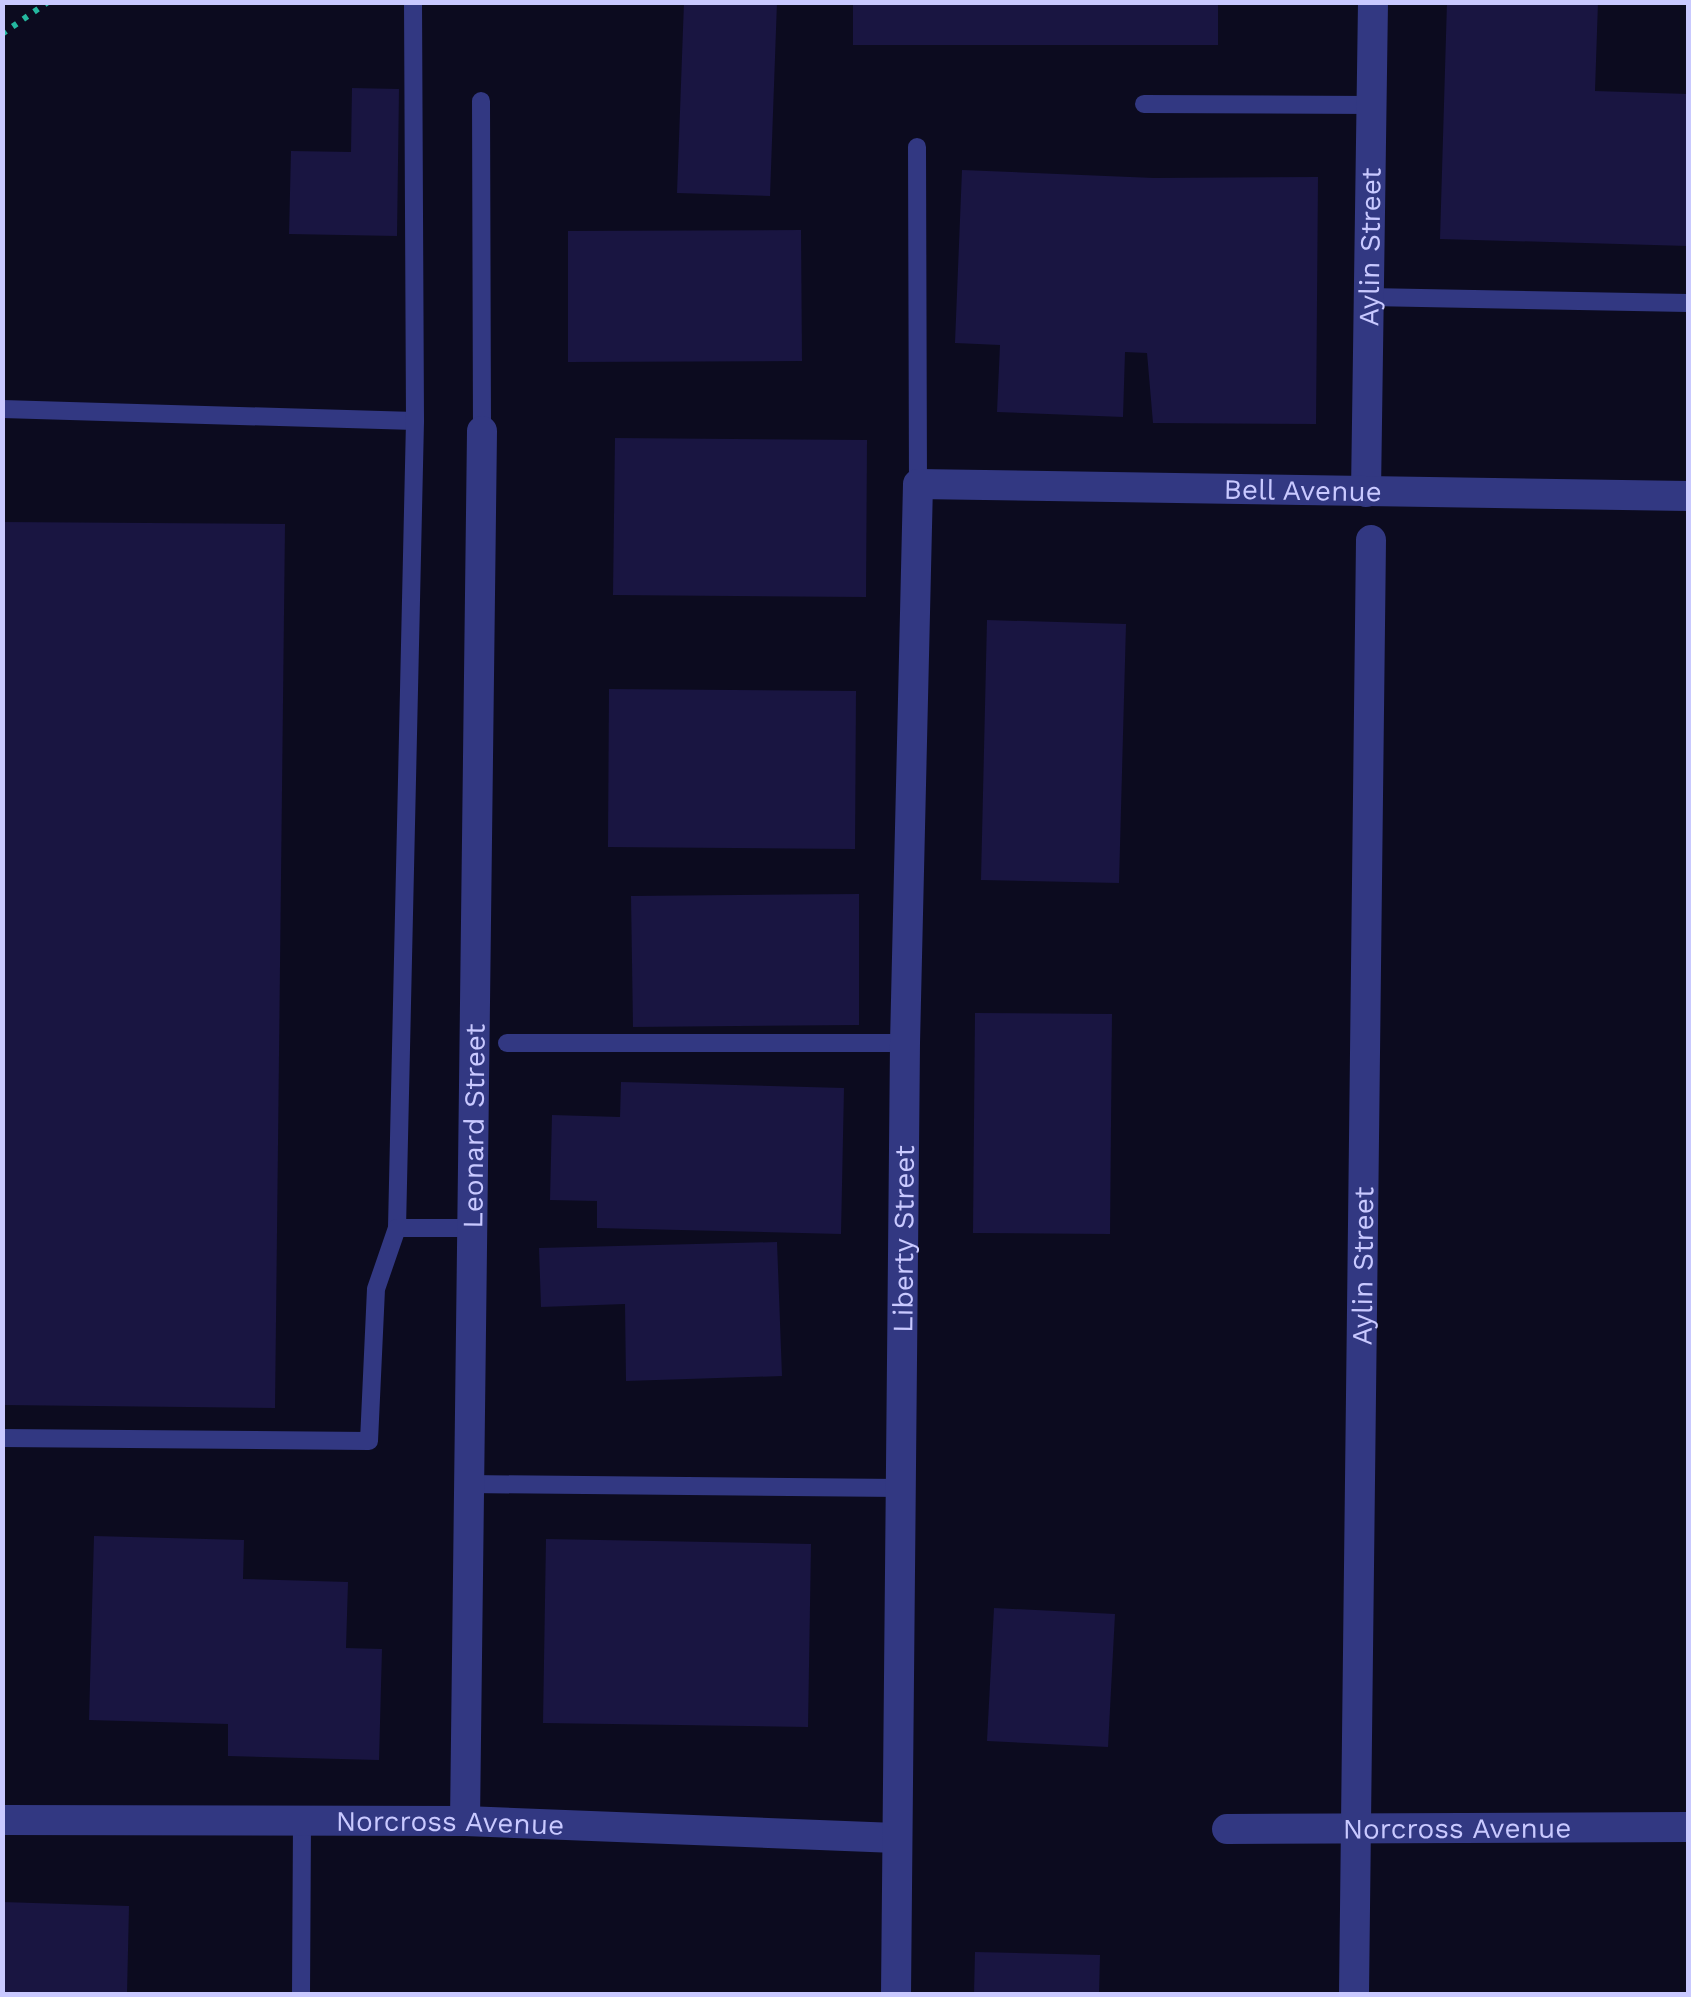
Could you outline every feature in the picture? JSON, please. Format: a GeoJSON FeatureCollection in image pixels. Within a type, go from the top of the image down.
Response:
{"type":"FeatureCollection","features":[{"type":"Feature","properties":{"kind":"street","name":"Aylin Street"},"geometry":{"type":"LineString","coordinates":[[1366,492],[1373,2]]}},
{"type":"Feature","properties":{"kind":"street","name":"Leonard Street"},"geometry":{"type":"LineString","coordinates":[[465,1822],[482,431]]}},
{"type":"Feature","properties":{"kind":"street","name":"Bell Avenue"},"geometry":{"type":"LineString","coordinates":[[918,484],[1688,496]]}},
{"type":"Feature","properties":{"kind":"street","name":"Liberty Street"},"geometry":{"type":"LineString","coordinates":[[896,1994],[905,1042],[918,484]]}},
{"type":"Feature","properties":{"kind":"street","name":"Aylin Street"},"geometry":{"type":"LineString","coordinates":[[1354,1994],[1371,540]]}},
{"type":"Feature","properties":{"kind":"street","name":"Norcross Avenue"},"geometry":{"type":"LineString","coordinates":[[2,1820],[465,1822],[896,1838]]}},
{"type":"Feature","properties":{"kind":"street","name":"Norcross Avenue"},"geometry":{"type":"LineString","coordinates":[[1227,1829],[1688,1827]]}},
{"type":"Feature","properties":{"kind":"lane"},"geometry":{"type":"LineString","coordinates":[[2,1438],[369,1441],[376,1289],[396,1228],[415,421],[413,2]]}},
{"type":"Feature","properties":{"kind":"lane"},"geometry":{"type":"LineString","coordinates":[[482,102],[482,431]]}},
{"type":"Feature","properties":{"kind":"lane"},"geometry":{"type":"LineString","coordinates":[[1144,104],[1372,105]]}},
{"type":"Feature","properties":{"kind":"lane"},"geometry":{"type":"LineString","coordinates":[[917,147],[918,484]]}},
{"type":"Feature","properties":{"kind":"lane"},"geometry":{"type":"LineString","coordinates":[[1369,297],[1688,304]]}},
{"type":"Feature","properties":{"kind":"lane"},"geometry":{"type":"LineString","coordinates":[[2,409],[415,421]]}},
{"type":"Feature","properties":{"kind":"lane"},"geometry":{"type":"LineString","coordinates":[[507,1043],[905,1042]]}},
{"type":"Feature","properties":{"kind":"lane"},"geometry":{"type":"LineString","coordinates":[[396,1228],[473,1228]]}},
{"type":"Feature","properties":{"kind":"lane"},"geometry":{"type":"LineString","coordinates":[[469,1484],[900,1488]]}},
{"type":"Feature","properties":{"kind":"lane"},"geometry":{"type":"LineString","coordinates":[[301,1994],[302,1822]]}},
{"type":"Feature","properties":{"kind":"path"},"geometry":{"type":"LineString","coordinates":[[2,34],[48,2]]}},
{"type":"Feature","properties":{"kind":"building"},"geometry":{"type":"Polygon","coordinates":[[[684,2],[777,2],[770,196],[677,193],[684,2]]]}},
{"type":"Feature","properties":{"kind":"building"},"geometry":{"type":"Polygon","coordinates":[[[853,2],[1218,2],[1218,45],[853,45],[853,2]]]}},
{"type":"Feature","properties":{"kind":"building"},"geometry":{"type":"Polygon","coordinates":[[[1447,2],[1598,2],[1595,91],[1688,94],[1688,246],[1440,239],[1447,2]]]}},
{"type":"Feature","properties":{"kind":"building"},"geometry":{"type":"Polygon","coordinates":[[[352,88],[399,89],[397,236],[289,234],[291,151],[351,152],[352,88]]]}},
{"type":"Feature","properties":{"kind":"building"},"geometry":{"type":"Polygon","coordinates":[[[962,170],[1154,178],[1318,177],[1316,424],[1153,423],[1147,353],[1125,352],[1123,417],[997,412],[1000,345],[955,343],[962,170]]]}},
{"type":"Feature","properties":{"kind":"building"},"geometry":{"type":"Polygon","coordinates":[[[801,230],[802,361],[568,362],[568,231],[801,230]]]}},
{"type":"Feature","properties":{"kind":"building"},"geometry":{"type":"Polygon","coordinates":[[[615,438],[867,440],[866,597],[613,595],[615,438]]]}},
{"type":"Feature","properties":{"kind":"building"},"geometry":{"type":"Polygon","coordinates":[[[2,522],[285,524],[275,1408],[2,1405],[2,522]]]}},
{"type":"Feature","properties":{"kind":"building"},"geometry":{"type":"Polygon","coordinates":[[[987,620],[1126,624],[1119,883],[981,880],[987,620]]]}},
{"type":"Feature","properties":{"kind":"building"},"geometry":{"type":"Polygon","coordinates":[[[609,689],[856,691],[855,849],[608,847],[609,689]]]}},
{"type":"Feature","properties":{"kind":"building"},"geometry":{"type":"Polygon","coordinates":[[[859,894],[859,1025],[633,1027],[631,896],[859,894]]]}},
{"type":"Feature","properties":{"kind":"building"},"geometry":{"type":"Polygon","coordinates":[[[975,1013],[1112,1014],[1110,1234],[973,1233],[975,1013]]]}},
{"type":"Feature","properties":{"kind":"building"},"geometry":{"type":"Polygon","coordinates":[[[621,1082],[844,1088],[841,1234],[597,1228],[597,1201],[550,1200],[552,1115],[620,1117],[621,1082]]]}},
{"type":"Feature","properties":{"kind":"building"},"geometry":{"type":"Polygon","coordinates":[[[777,1242],[782,1376],[626,1381],[625,1304],[541,1307],[539,1248],[777,1242]]]}},
{"type":"Feature","properties":{"kind":"building"},"geometry":{"type":"Polygon","coordinates":[[[94,1536],[244,1540],[243,1579],[348,1582],[346,1648],[382,1649],[379,1760],[228,1756],[228,1724],[89,1720],[94,1536]]]}},
{"type":"Feature","properties":{"kind":"building"},"geometry":{"type":"Polygon","coordinates":[[[546,1539],[811,1544],[808,1727],[543,1723],[546,1539]]]}},
{"type":"Feature","properties":{"kind":"building"},"geometry":{"type":"Polygon","coordinates":[[[994,1608],[1115,1614],[1108,1747],[987,1741],[994,1608]]]}},
{"type":"Feature","properties":{"kind":"building"},"geometry":{"type":"Polygon","coordinates":[[[2,1902],[129,1906],[127,1994],[2,1994],[2,1902]]]}},
{"type":"Feature","properties":{"kind":"building"},"geometry":{"type":"Polygon","coordinates":[[[975,1952],[1100,1955],[1099,1994],[974,1994],[975,1952]]]}}]}
